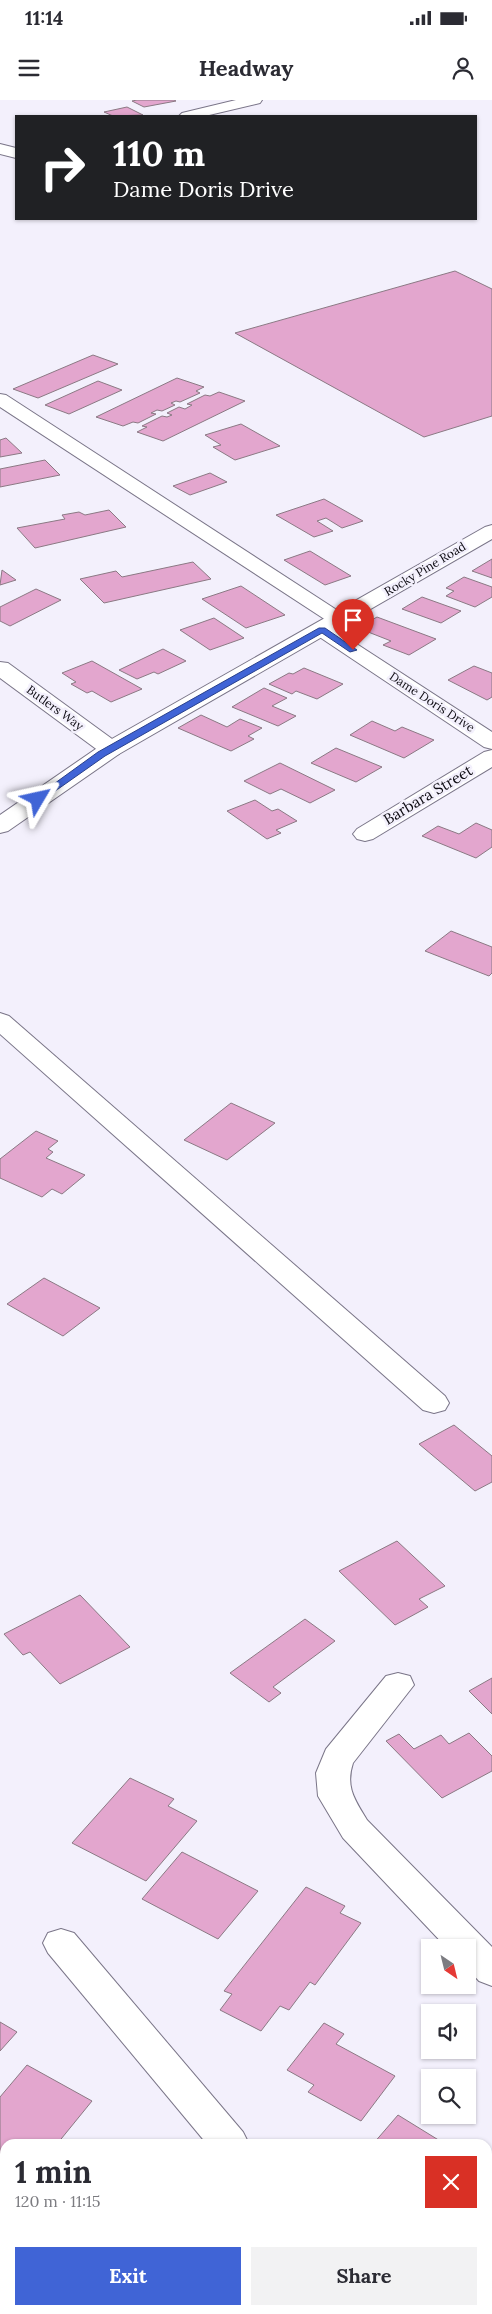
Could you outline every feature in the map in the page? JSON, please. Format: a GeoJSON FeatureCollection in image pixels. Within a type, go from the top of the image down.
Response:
{"type":"FeatureCollection","features":[{"type":"Feature","properties":{"kind":"street"},"geometry":{"type":"LineString","coordinates":[[191,115],[255,100]]}},
{"type":"Feature","properties":{"kind":"street"},"geometry":{"type":"LineString","coordinates":[[0,149],[15,152]]}},
{"type":"Feature","properties":{"kind":"street","name":"Dame Doris Drive"},"geometry":{"type":"LineString","coordinates":[[0,400],[331,625],[492,742]]}},
{"type":"Feature","properties":{"kind":"street","name":"Rocky Pine Road"},"geometry":{"type":"LineString","coordinates":[[0,826],[111,749],[331,625],[492,531]]}},
{"type":"Feature","properties":{"kind":"street","name":"Butlers Way"},"geometry":{"type":"LineString","coordinates":[[0,668],[111,749]]}},
{"type":"Feature","properties":{"kind":"street","name":"Barbara Street"},"geometry":{"type":"LineString","coordinates":[[365,834],[492,757]]}},
{"type":"Feature","properties":{"kind":"street"},"geometry":{"type":"LineString","coordinates":[[0,1021],[434,1403]]}},
{"type":"Feature","properties":{"kind":"street"},"geometry":{"type":"LineString","coordinates":[[398,1685],[338,1758],[333,1773],[335,1796],[355,1829],[492,1971]]}},
{"type":"Feature","properties":{"kind":"street"},"geometry":{"type":"LineString","coordinates":[[61,1943],[226,2139]]}},
{"type":"Feature","properties":{"kind":"building"},"geometry":{"type":"Polygon","coordinates":[[[132,101],[176,101],[144,107],[132,101]]]}},
{"type":"Feature","properties":{"kind":"building"},"geometry":{"type":"Polygon","coordinates":[[[127,107],[143,115],[111,115],[104,112],[127,107]]]}},
{"type":"Feature","properties":{"kind":"building"},"geometry":{"type":"Polygon","coordinates":[[[455,271],[492,289],[492,416],[424,437],[235,333],[455,271]]]}},
{"type":"Feature","properties":{"kind":"building"},"geometry":{"type":"Polygon","coordinates":[[[93,355],[118,364],[38,398],[13,389],[93,355]]]}},
{"type":"Feature","properties":{"kind":"building"},"geometry":{"type":"Polygon","coordinates":[[[177,378],[204,387],[196,391],[200,393],[180,402],[171,403],[175,405],[162,411],[157,410],[151,413],[156,414],[138,423],[133,422],[123,426],[96,417],[177,378]]]}},
{"type":"Feature","properties":{"kind":"building"},"geometry":{"type":"Polygon","coordinates":[[[98,381],[122,390],[69,414],[45,405],[98,381]]]}},
{"type":"Feature","properties":{"kind":"building"},"geometry":{"type":"Polygon","coordinates":[[[219,392],[245,401],[163,441],[137,432],[147,427],[142,426],[162,416],[172,415],[167,413],[179,407],[185,409],[192,405],[187,404],[205,395],[210,396],[219,392]]]}},
{"type":"Feature","properties":{"kind":"building"},"geometry":{"type":"Polygon","coordinates":[[[241,424],[280,446],[235,460],[213,447],[221,445],[205,435],[241,424]]]}},
{"type":"Feature","properties":{"kind":"building"},"geometry":{"type":"Polygon","coordinates":[[[6,438],[22,453],[0,457],[0,440],[6,438]]]}},
{"type":"Feature","properties":{"kind":"building"},"geometry":{"type":"Polygon","coordinates":[[[45,460],[60,475],[0,487],[0,469],[45,460]]]}},
{"type":"Feature","properties":{"kind":"building"},"geometry":{"type":"Polygon","coordinates":[[[210,473],[227,482],[190,495],[173,486],[210,473]]]}},
{"type":"Feature","properties":{"kind":"building"},"geometry":{"type":"Polygon","coordinates":[[[324,499],[363,521],[342,528],[326,518],[317,521],[333,531],[314,537],[276,515],[324,499]]]}},
{"type":"Feature","properties":{"kind":"building"},"geometry":{"type":"Polygon","coordinates":[[[109,510],[126,527],[35,548],[17,528],[65,519],[62,515],[79,512],[85,515],[109,510]]]}},
{"type":"Feature","properties":{"kind":"building"},"geometry":{"type":"Polygon","coordinates":[[[310,551],[351,576],[325,585],[284,560],[310,551]]]}},
{"type":"Feature","properties":{"kind":"building"},"geometry":{"type":"Polygon","coordinates":[[[492,559],[492,578],[472,571],[492,559]]]}},
{"type":"Feature","properties":{"kind":"building"},"geometry":{"type":"Polygon","coordinates":[[[193,562],[211,579],[104,603],[80,579],[116,571],[122,577],[193,562]]]}},
{"type":"Feature","properties":{"kind":"building"},"geometry":{"type":"Polygon","coordinates":[[[2,570],[16,580],[0,585],[2,570]]]}},
{"type":"Feature","properties":{"kind":"building"},"geometry":{"type":"Polygon","coordinates":[[[464,577],[492,587],[492,597],[475,607],[446,596],[454,591],[446,588],[464,577]]]}},
{"type":"Feature","properties":{"kind":"building"},"geometry":{"type":"Polygon","coordinates":[[[241,586],[285,615],[246,628],[202,599],[241,586]]]}},
{"type":"Feature","properties":{"kind":"building"},"geometry":{"type":"Polygon","coordinates":[[[36,589],[61,600],[10,626],[0,621],[0,607],[36,589]]]}},
{"type":"Feature","properties":{"kind":"building"},"geometry":{"type":"Polygon","coordinates":[[[422,597],[461,611],[441,623],[402,609],[422,597]]]}},
{"type":"Feature","properties":{"kind":"building"},"geometry":{"type":"Polygon","coordinates":[[[377,617],[436,639],[409,655],[383,645],[391,641],[358,628],[377,617]]]}},
{"type":"Feature","properties":{"kind":"building"},"geometry":{"type":"Polygon","coordinates":[[[214,618],[244,638],[210,650],[180,630],[214,618]]]}},
{"type":"Feature","properties":{"kind":"building"},"geometry":{"type":"Polygon","coordinates":[[[163,649],[186,661],[158,674],[154,672],[137,679],[119,670],[163,649]]]}},
{"type":"Feature","properties":{"kind":"building"},"geometry":{"type":"Polygon","coordinates":[[[92,661],[142,689],[111,702],[92,691],[87,693],[71,684],[76,682],[62,673],[92,661]]]}},
{"type":"Feature","properties":{"kind":"building"},"geometry":{"type":"Polygon","coordinates":[[[474,666],[492,673],[492,697],[487,700],[448,680],[474,666]]]}},
{"type":"Feature","properties":{"kind":"building"},"geometry":{"type":"Polygon","coordinates":[[[304,668],[343,684],[317,699],[296,691],[292,694],[269,684],[289,673],[293,674],[304,668]]]}},
{"type":"Feature","properties":{"kind":"building"},"geometry":{"type":"Polygon","coordinates":[[[264,688],[287,698],[272,706],[296,716],[278,726],[232,707],[264,688]]]}},
{"type":"Feature","properties":{"kind":"building"},"geometry":{"type":"Polygon","coordinates":[[[201,715],[227,727],[240,719],[262,728],[248,736],[254,739],[231,751],[178,728],[201,715]]]}},
{"type":"Feature","properties":{"kind":"building"},"geometry":{"type":"Polygon","coordinates":[[[372,721],[395,731],[402,727],[434,740],[404,758],[350,735],[372,721]]]}},
{"type":"Feature","properties":{"kind":"building"},"geometry":{"type":"Polygon","coordinates":[[[336,748],[382,767],[356,782],[311,763],[336,748]]]}},
{"type":"Feature","properties":{"kind":"building"},"geometry":{"type":"Polygon","coordinates":[[[280,763],[335,790],[310,803],[281,789],[270,794],[244,781],[280,763]]]}},
{"type":"Feature","properties":{"kind":"building"},"geometry":{"type":"Polygon","coordinates":[[[255,800],[272,811],[278,809],[297,821],[276,830],[281,833],[267,839],[227,811],[255,800]]]}},
{"type":"Feature","properties":{"kind":"building"},"geometry":{"type":"Polygon","coordinates":[[[476,823],[492,830],[492,847],[476,858],[422,836],[438,826],[459,834],[476,823]]]}},
{"type":"Feature","properties":{"kind":"building"},"geometry":{"type":"Polygon","coordinates":[[[451,931],[492,947],[492,973],[489,976],[425,951],[451,931]]]}},
{"type":"Feature","properties":{"kind":"building"},"geometry":{"type":"Polygon","coordinates":[[[231,1103],[275,1123],[227,1160],[184,1140],[231,1103]]]}},
{"type":"Feature","properties":{"kind":"building"},"geometry":{"type":"Polygon","coordinates":[[[36,1131],[58,1141],[48,1149],[53,1152],[46,1158],[85,1175],[62,1194],[52,1189],[42,1197],[0,1178],[0,1159],[36,1131]]]}},
{"type":"Feature","properties":{"kind":"building"},"geometry":{"type":"Polygon","coordinates":[[[44,1278],[100,1308],[63,1336],[7,1304],[44,1278]]]}},
{"type":"Feature","properties":{"kind":"building"},"geometry":{"type":"Polygon","coordinates":[[[454,1425],[492,1456],[492,1482],[475,1491],[419,1444],[454,1425]]]}},
{"type":"Feature","properties":{"kind":"building"},"geometry":{"type":"Polygon","coordinates":[[[397,1541],[445,1586],[419,1599],[428,1607],[395,1625],[339,1571],[397,1541]]]}},
{"type":"Feature","properties":{"kind":"building"},"geometry":{"type":"Polygon","coordinates":[[[80,1595],[130,1647],[60,1684],[30,1652],[23,1655],[4,1634],[80,1595]]]}},
{"type":"Feature","properties":{"kind":"building"},"geometry":{"type":"Polygon","coordinates":[[[305,1619],[335,1641],[273,1687],[281,1693],[269,1702],[230,1673],[305,1619]]]}},
{"type":"Feature","properties":{"kind":"building"},"geometry":{"type":"Polygon","coordinates":[[[492,1678],[492,1714],[469,1691],[492,1678]]]}},
{"type":"Feature","properties":{"kind":"building"},"geometry":{"type":"Polygon","coordinates":[[[469,1733],[492,1756],[492,1771],[442,1798],[386,1741],[399,1734],[414,1749],[441,1735],[449,1744],[469,1733]]]}},
{"type":"Feature","properties":{"kind":"building"},"geometry":{"type":"Polygon","coordinates":[[[130,1778],[174,1799],[168,1806],[197,1821],[146,1881],[72,1843],[130,1778]]]}},
{"type":"Feature","properties":{"kind":"building"},"geometry":{"type":"Polygon","coordinates":[[[182,1852],[258,1891],[218,1939],[142,1899],[182,1852]]]}},
{"type":"Feature","properties":{"kind":"building"},"geometry":{"type":"Polygon","coordinates":[[[306,1887],[345,1906],[340,1913],[361,1923],[315,1985],[310,1982],[289,2010],[280,2006],[261,2031],[220,2010],[232,1994],[224,1991],[306,1887]]]}},
{"type":"Feature","properties":{"kind":"building"},"geometry":{"type":"Polygon","coordinates":[[[0,2022],[17,2032],[0,2051],[0,2022]]]}},
{"type":"Feature","properties":{"kind":"building"},"geometry":{"type":"Polygon","coordinates":[[[324,2023],[344,2034],[336,2044],[395,2076],[361,2121],[308,2092],[314,2085],[287,2070],[324,2023]]]}},
{"type":"Feature","properties":{"kind":"building"},"geometry":{"type":"Polygon","coordinates":[[[27,2065],[92,2101],[61,2139],[0,2139],[0,2097],[27,2065]]]}},
{"type":"Feature","properties":{"kind":"building"},"geometry":{"type":"Polygon","coordinates":[[[398,2115],[437,2139],[377,2139],[398,2115]]]}},
{"type":"Feature","properties":{"kind":"route"},"geometry":{"type":"LineString","coordinates":[[38,799],[102,754],[322,630],[353,650]]}}]}
